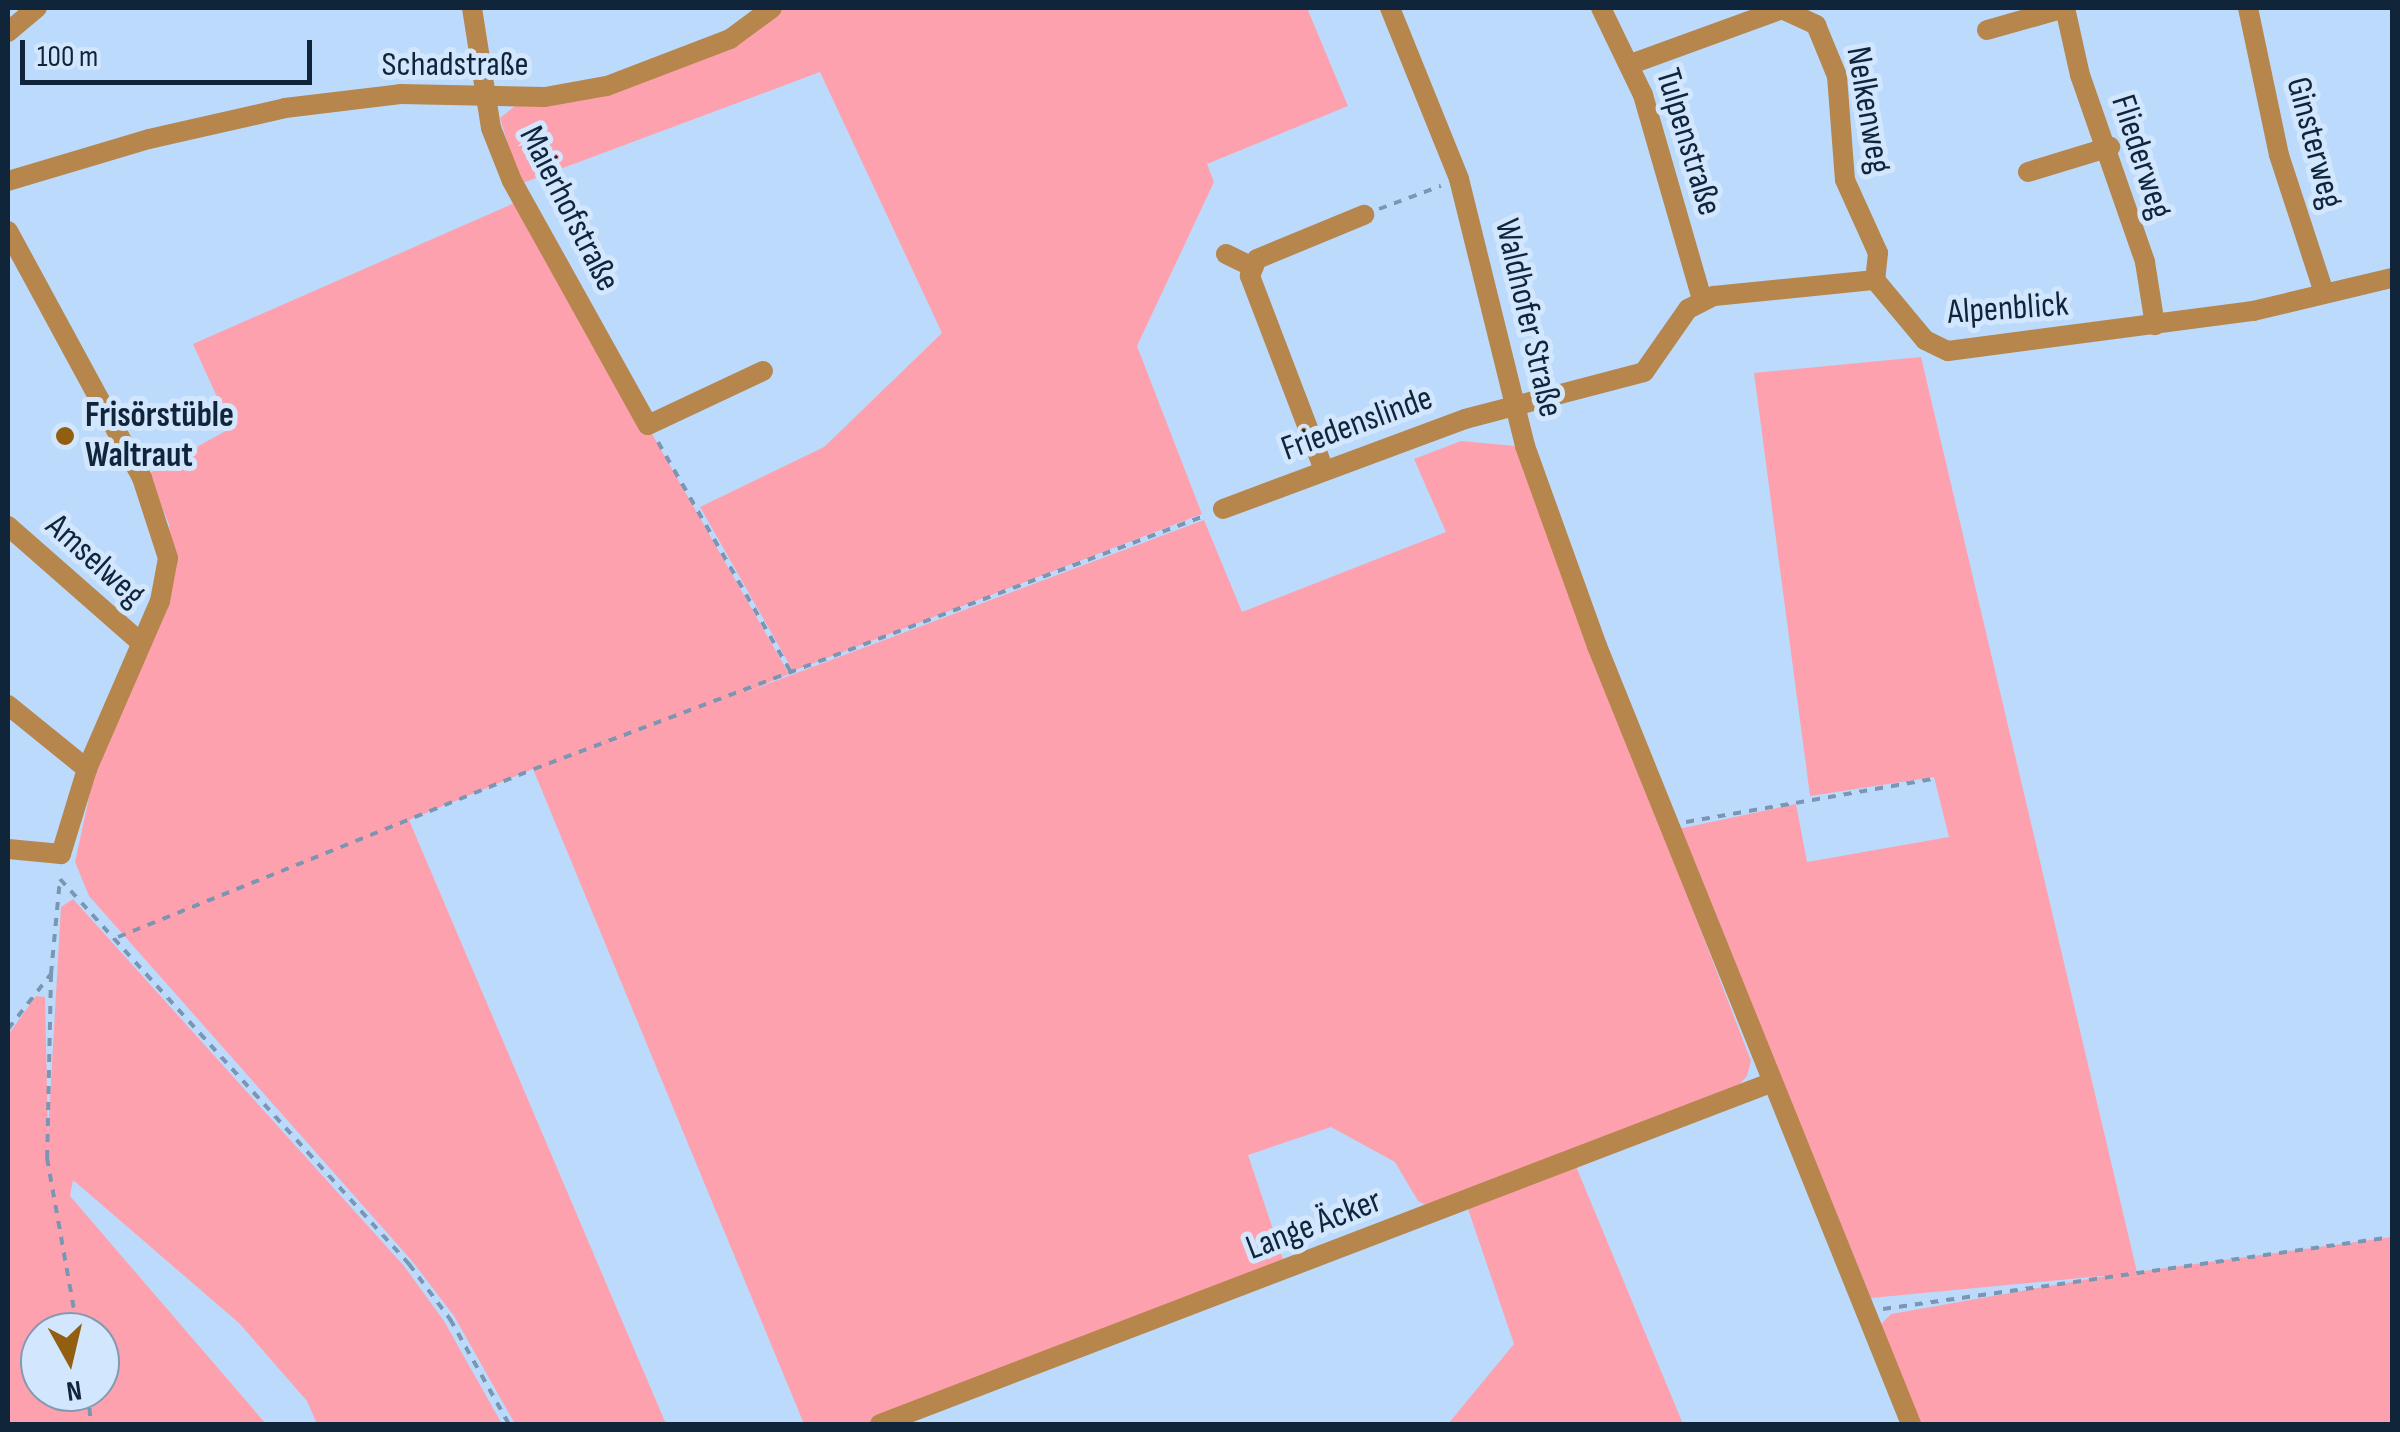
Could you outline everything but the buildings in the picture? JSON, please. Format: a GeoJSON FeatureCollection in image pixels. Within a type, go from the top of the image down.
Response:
{"type":"FeatureCollection","features":[{"type":"Feature","properties":{"kind":"street"},"geometry":{"type":"LineString","coordinates":[[8,32],[37,8]]}},
{"type":"Feature","properties":{"kind":"street","name":"Maierhofstraße"},"geometry":{"type":"LineString","coordinates":[[472,8],[485,94],[512,181],[648,425]]}},
{"type":"Feature","properties":{"kind":"street","name":"Schadstraße"},"geometry":{"type":"LineString","coordinates":[[8,181],[149,138],[285,108],[400,94],[545,97],[638,77],[730,39],[772,8]]}},
{"type":"Feature","properties":{"kind":"street","name":"Waldhofer Straße"},"geometry":{"type":"LineString","coordinates":[[1390,8],[1470,212],[1514,403],[1596,646],[1911,1424]]}},
{"type":"Feature","properties":{"kind":"street","name":"Tulpenstraße"},"geometry":{"type":"LineString","coordinates":[[1600,8],[1631,64],[1702,300]]}},
{"type":"Feature","properties":{"kind":"street"},"geometry":{"type":"LineString","coordinates":[[1987,30],[2065,8]]}},
{"type":"Feature","properties":{"kind":"street","name":"Fliederweg"},"geometry":{"type":"LineString","coordinates":[[2065,8],[2080,75],[2110,147],[2125,217],[2148,274],[2155,326]]}},
{"type":"Feature","properties":{"kind":"street","name":"Ginsterweg"},"geometry":{"type":"LineString","coordinates":[[2248,8],[2279,155],[2324,294]]}},
{"type":"Feature","properties":{"kind":"street","name":"Nelkenweg"},"geometry":{"type":"LineString","coordinates":[[1631,64],[1782,9],[1816,25],[1836,76],[1846,180],[1878,253],[1875,280]]}},
{"type":"Feature","properties":{"kind":"street"},"geometry":{"type":"LineString","coordinates":[[2028,172],[2110,147]]}},
{"type":"Feature","properties":{"kind":"street"},"geometry":{"type":"LineString","coordinates":[[1226,254],[1252,266],[1364,215]]}},
{"type":"Feature","properties":{"kind":"street"},"geometry":{"type":"LineString","coordinates":[[8,231],[72,339],[162,526],[166,580],[87,769],[61,854],[8,849]]}},
{"type":"Feature","properties":{"kind":"street"},"geometry":{"type":"LineString","coordinates":[[1252,266],[1252,287],[1324,470]]}},
{"type":"Feature","properties":{"kind":"street","name":"Alpenblick"},"geometry":{"type":"LineString","coordinates":[[1875,280],[1925,340],[1948,352],[2155,326],[2392,278]]}},
{"type":"Feature","properties":{"kind":"street"},"geometry":{"type":"LineString","coordinates":[[1514,403],[1653,367],[1680,317],[1702,300],[1875,280]]}},
{"type":"Feature","properties":{"kind":"street"},"geometry":{"type":"LineString","coordinates":[[648,425],[764,371]]}},
{"type":"Feature","properties":{"kind":"street","name":"Friedenslinde"},"geometry":{"type":"LineString","coordinates":[[1223,509],[1514,403]]}},
{"type":"Feature","properties":{"kind":"street","name":"Amselweg"},"geometry":{"type":"LineString","coordinates":[[8,526],[141,643]]}},
{"type":"Feature","properties":{"kind":"street"},"geometry":{"type":"LineString","coordinates":[[8,706],[71,763],[87,769]]}},
{"type":"Feature","properties":{"kind":"street","name":"Lange Äcker"},"geometry":{"type":"LineString","coordinates":[[880,1424],[1770,1083]]}},
{"type":"Feature","properties":{"kind":"path"},"geometry":{"type":"LineString","coordinates":[[1364,215],[1434,188]]}},
{"type":"Feature","properties":{"kind":"path"},"geometry":{"type":"LineString","coordinates":[[648,425],[792,674]]}},
{"type":"Feature","properties":{"kind":"path"},"geometry":{"type":"LineString","coordinates":[[118,938],[534,769],[1223,509]]}},
{"type":"Feature","properties":{"kind":"path"},"geometry":{"type":"LineString","coordinates":[[1667,826],[1932,778]]}},
{"type":"Feature","properties":{"kind":"path"},"geometry":{"type":"LineString","coordinates":[[61,854],[51,974],[47,1158],[74,1312]]}},
{"type":"Feature","properties":{"kind":"path"},"geometry":{"type":"LineString","coordinates":[[60,879],[118,938],[409,1264],[450,1319],[509,1424]]}},
{"type":"Feature","properties":{"kind":"path"},"geometry":{"type":"LineString","coordinates":[[8,1029],[51,974]]}},
{"type":"Feature","properties":{"kind":"path"},"geometry":{"type":"LineString","coordinates":[[1865,1317],[1885,1308],[2392,1237]]}},
{"type":"Feature","properties":{"kind":"shaded area"},"geometry":{"type":"Polygon","coordinates":[[[781,8],[1307,8],[1348,106],[1207,164],[1214,182],[1137,346],[1202,514],[793,671],[700,507],[824,447],[942,333],[820,72],[520,184],[500,118],[515,106],[578,98],[781,8]]]}},
{"type":"Feature","properties":{"kind":"shaded area"},"geometry":{"type":"Polygon","coordinates":[[[519,201],[789,674],[746,692],[1204,520],[1242,612],[1446,532],[1414,459],[1461,441],[1515,446],[1751,1061],[1747,1076],[1737,1087],[1431,1208],[1418,1201],[1395,1162],[1331,1127],[1248,1155],[1285,1265],[865,1424],[804,1424],[533,769],[409,820],[666,1424],[515,1424],[454,1316],[412,1261],[89,896],[75,862],[95,770],[174,579],[169,524],[148,474],[231,428],[193,344],[519,201]]]}},
{"type":"Feature","properties":{"kind":"shaded area"},"geometry":{"type":"Polygon","coordinates":[[[1921,357],[2137,1272],[2392,1237],[2392,1424],[1917,1424],[1881,1338],[1881,1324],[1891,1314],[2112,1275],[1871,1298],[1678,829],[1796,804],[1807,862],[1949,837],[1934,777],[1810,796],[1754,373],[1921,357]]]}},
{"type":"Feature","properties":{"kind":"shaded area"},"geometry":{"type":"Polygon","coordinates":[[[73,899],[404,1266],[444,1321],[502,1424],[317,1424],[307,1401],[239,1323],[73,1180],[70,1196],[266,1424],[8,1424],[8,1035],[36,996],[45,997],[48,1133],[61,907],[73,899]]]}},
{"type":"Feature","properties":{"kind":"shaded area"},"geometry":{"type":"Polygon","coordinates":[[[1575,1164],[1683,1424],[1448,1424],[1514,1344],[1467,1206],[1575,1164]]]}},
{"type":"Feature","properties":{"kind":"place","name":"Frisörstüble Waltraut"},"geometry":{"type":"Point","coordinates":[65,436]}}]}
